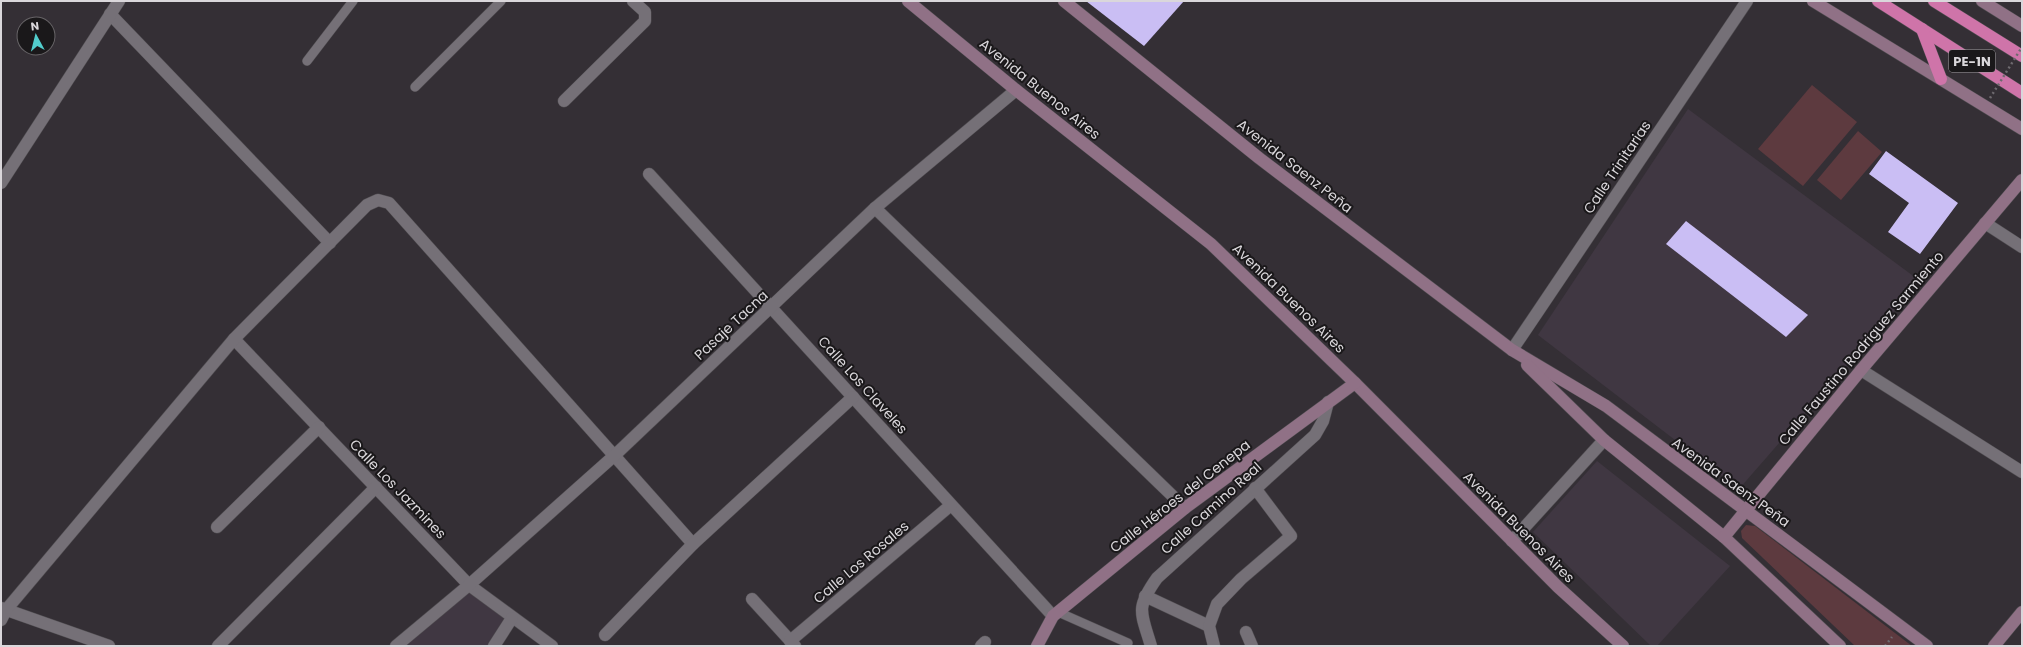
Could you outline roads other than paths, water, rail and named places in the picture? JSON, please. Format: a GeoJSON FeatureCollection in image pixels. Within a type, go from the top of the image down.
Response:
{"type":"FeatureCollection","features":[{"type":"Feature","properties":{"kind":"highway","name":"PE-1N"},"geometry":{"type":"LineString","coordinates":[[1878,1],[2022,93]]}},
{"type":"Feature","properties":{"kind":"highway","name":"PE-1N"},"geometry":{"type":"LineString","coordinates":[[1934,1],[2022,56]]}},
{"type":"Feature","properties":{"kind":"highway"},"geometry":{"type":"LineString","coordinates":[[1922,29],[1941,79]]}},
{"type":"Feature","properties":{"kind":"main road","name":"Avenida Buenos Aires"},"geometry":{"type":"LineString","coordinates":[[908,1],[1016,90],[1211,244],[1355,383],[1558,587],[1623,646]]}},
{"type":"Feature","properties":{"kind":"main road","name":"Avenida Saenz Peña"},"geometry":{"type":"LineString","coordinates":[[1064,1],[1259,158],[1512,350],[1606,406],[1927,646]]}},
{"type":"Feature","properties":{"kind":"main road"},"geometry":{"type":"LineString","coordinates":[[1813,1],[2022,129]]}},
{"type":"Feature","properties":{"kind":"main road"},"geometry":{"type":"LineString","coordinates":[[1982,1],[2022,26]]}},
{"type":"Feature","properties":{"kind":"main road","name":"Calle Faustino Rodriguez Sarmiento"},"geometry":{"type":"LineString","coordinates":[[1724,537],[1861,370],[2022,180]]}},
{"type":"Feature","properties":{"kind":"main road","name":"Avenida Saenz Peña"},"geometry":{"type":"LineString","coordinates":[[1512,350],[1604,440],[1724,537],[1840,646]]}},
{"type":"Feature","properties":{"kind":"main road","name":"Calle Héroes del Cenepa"},"geometry":{"type":"LineString","coordinates":[[1037,646],[1055,614],[1185,508],[1355,383]]}},
{"type":"Feature","properties":{"kind":"main road"},"geometry":{"type":"LineString","coordinates":[[1994,646],[2022,612]]}},
{"type":"Feature","properties":{"kind":"street"},"geometry":{"type":"LineString","coordinates":[[1,183],[119,1]]}},
{"type":"Feature","properties":{"kind":"street"},"geometry":{"type":"LineString","coordinates":[[564,101],[645,21],[645,12],[633,1]]}},
{"type":"Feature","properties":{"kind":"street","name":"Calle Trinitarias"},"geometry":{"type":"LineString","coordinates":[[1512,350],[1746,1]]}},
{"type":"Feature","properties":{"kind":"street"},"geometry":{"type":"LineString","coordinates":[[110,14],[330,243]]}},
{"type":"Feature","properties":{"kind":"street","name":"Pasaje Tacna"},"geometry":{"type":"LineString","coordinates":[[396,646],[469,585],[615,455],[875,208],[1016,90]]}},
{"type":"Feature","properties":{"kind":"street","name":"Calle Los Claveles"},"geometry":{"type":"LineString","coordinates":[[649,174],[772,306],[952,505],[1055,614]]}},
{"type":"Feature","properties":{"kind":"street"},"geometry":{"type":"LineString","coordinates":[[110,646],[3,613],[234,339],[367,205],[378,200],[389,203],[693,544]]}},
{"type":"Feature","properties":{"kind":"street"},"geometry":{"type":"LineString","coordinates":[[875,208],[1185,508]]}},
{"type":"Feature","properties":{"kind":"street"},"geometry":{"type":"LineString","coordinates":[[1985,223],[2022,247]]}},
{"type":"Feature","properties":{"kind":"street","name":"Calle Los Jazmines"},"geometry":{"type":"LineString","coordinates":[[234,339],[469,585],[552,646]]}},
{"type":"Feature","properties":{"kind":"street"},"geometry":{"type":"LineString","coordinates":[[1861,370],[2022,472]]}},
{"type":"Feature","properties":{"kind":"street"},"geometry":{"type":"LineString","coordinates":[[605,635],[693,544],[853,397]]}},
{"type":"Feature","properties":{"kind":"street","name":"Calle Camino Real"},"geometry":{"type":"LineString","coordinates":[[1151,646],[1140,611],[1144,596],[1157,578],[1316,434],[1323,421],[1328,402]]}},
{"type":"Feature","properties":{"kind":"street"},"geometry":{"type":"LineString","coordinates":[[217,527],[319,427]]}},
{"type":"Feature","properties":{"kind":"street"},"geometry":{"type":"LineString","coordinates":[[1512,541],[1604,440]]}},
{"type":"Feature","properties":{"kind":"street"},"geometry":{"type":"LineString","coordinates":[[218,646],[376,487]]}},
{"type":"Feature","properties":{"kind":"street"},"geometry":{"type":"LineString","coordinates":[[1214,646],[1209,626],[1216,604],[1241,579],[1291,536],[1255,488]]}},
{"type":"Feature","properties":{"kind":"street","name":"Calle Los Rosales"},"geometry":{"type":"LineString","coordinates":[[793,644],[952,505]]}},
{"type":"Feature","properties":{"kind":"street"},"geometry":{"type":"LineString","coordinates":[[1144,596],[1209,626]]}},
{"type":"Feature","properties":{"kind":"street"},"geometry":{"type":"LineString","coordinates":[[752,600],[793,644]]}},
{"type":"Feature","properties":{"kind":"street"},"geometry":{"type":"LineString","coordinates":[[494,646],[512,618]]}},
{"type":"Feature","properties":{"kind":"street"},"geometry":{"type":"LineString","coordinates":[[1246,632],[1252,646]]}},
{"type":"Feature","properties":{"kind":"lane"},"geometry":{"type":"LineString","coordinates":[[306,61],[353,1]]}},
{"type":"Feature","properties":{"kind":"lane"},"geometry":{"type":"LineString","coordinates":[[415,87],[501,1]]}},
{"type":"Feature","properties":{"kind":"lane"},"geometry":{"type":"LineString","coordinates":[[1055,614],[1128,642]]}}]}
